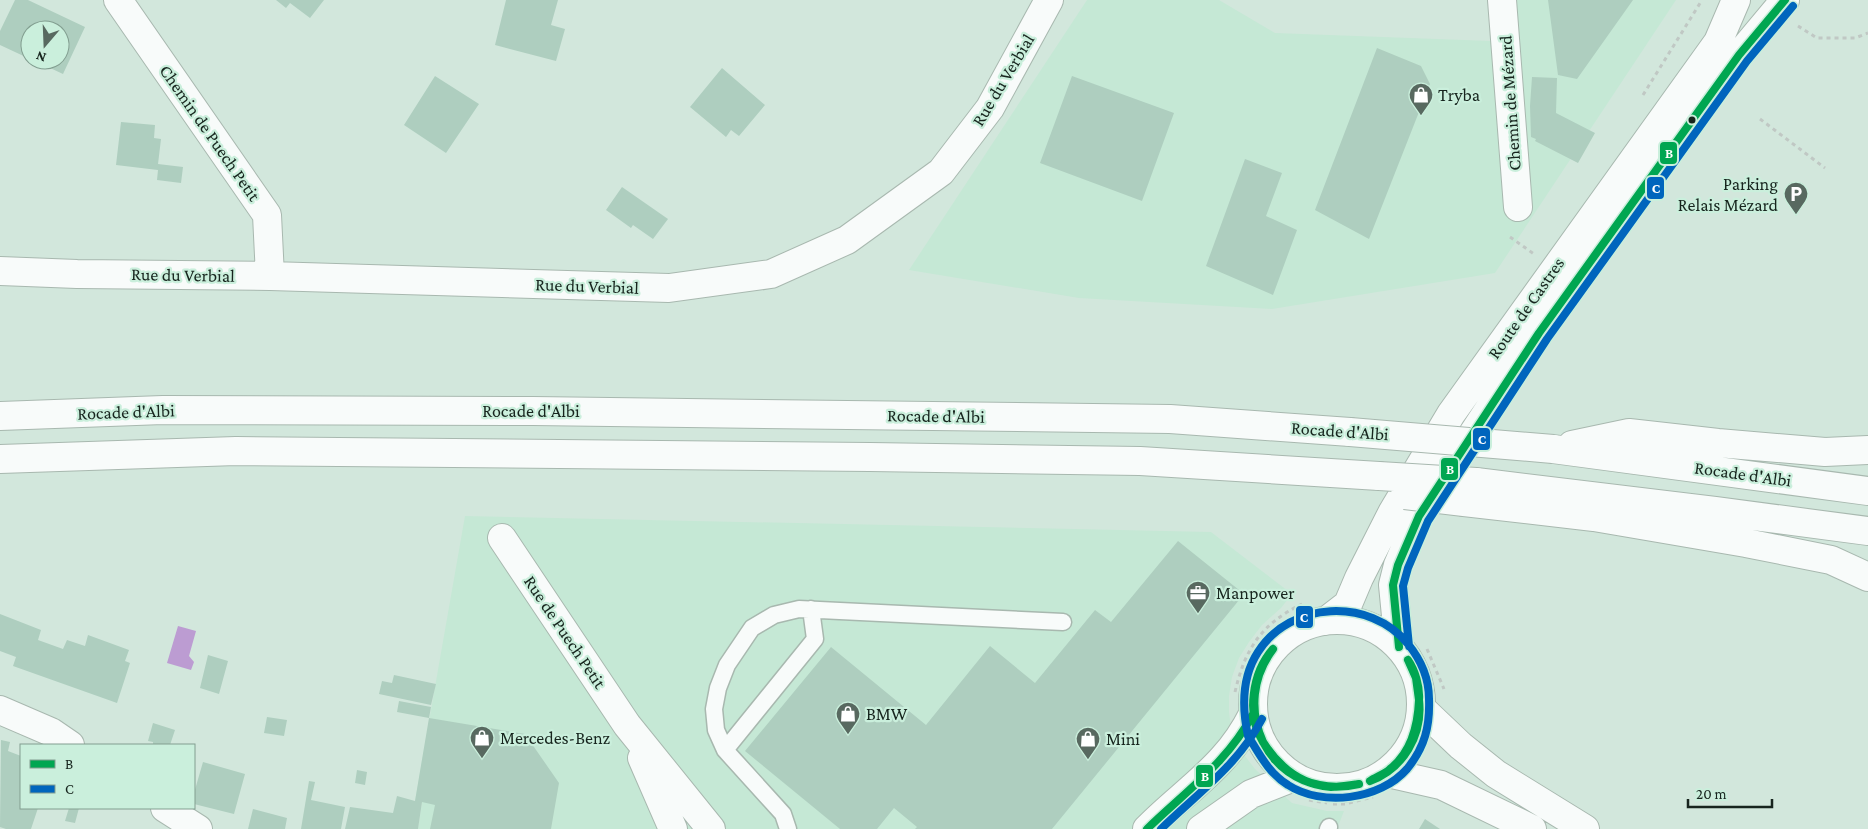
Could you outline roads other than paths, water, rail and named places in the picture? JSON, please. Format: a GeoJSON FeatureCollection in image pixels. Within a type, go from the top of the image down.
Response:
{"type":"FeatureCollection","features":[{"type":"Feature","properties":{"kind":"main road","name":"Chemin de Puech Petit"},"geometry":{"type":"LineString","coordinates":[[118,0],[267,215],[270,276]]}},
{"type":"Feature","properties":{"kind":"main road","name":"Rue du Verbial"},"geometry":{"type":"LineString","coordinates":[[0,271],[77,274],[270,276],[669,288],[771,274],[847,240],[941,172],[990,108],[1049,0]]}},
{"type":"Feature","properties":{"kind":"main road","name":"Chemin de Mézard"},"geometry":{"type":"LineString","coordinates":[[1502,0],[1518,207]]}},
{"type":"Feature","properties":{"kind":"main road","name":"Route de Castres"},"geometry":{"type":"LineString","coordinates":[[1326,621],[1348,604],[1392,513],[1451,414],[1718,42],[1736,0]]}},
{"type":"Feature","properties":{"kind":"main road","name":"Route de Castres"},"geometry":{"type":"LineString","coordinates":[[1399,647],[1392,585],[1419,516],[1539,333],[1739,55],[1779,6]]}},
{"type":"Feature","properties":{"kind":"main road","name":"Rocade d'Albi"},"geometry":{"type":"LineString","coordinates":[[0,416],[163,410],[533,411],[1170,419],[1553,449],[1868,490]]}},
{"type":"Feature","properties":{"kind":"main road"},"geometry":{"type":"LineString","coordinates":[[1553,449],[1629,433],[1825,452],[1868,450]]}},
{"type":"Feature","properties":{"kind":"main road"},"geometry":{"type":"LineString","coordinates":[[0,459],[236,451],[1140,461],[1375,484],[1715,511],[1868,531]]}},
{"type":"Feature","properties":{"kind":"main road"},"geometry":{"type":"LineString","coordinates":[[1470,492],[1594,517],[1832,560],[1868,576]]}},
{"type":"Feature","properties":{"kind":"main road","name":"Rue de Puech Petit"},"geometry":{"type":"LineString","coordinates":[[502,538],[627,725],[711,829]]}},
{"type":"Feature","properties":{"kind":"main road"},"geometry":{"type":"LineString","coordinates":[[1299,788],[1272,757],[1258,734],[1253,714],[1255,685],[1266,658],[1278,643],[1303,627],[1326,621],[1355,622],[1376,630],[1399,647],[1415,671],[1421,708],[1418,729],[1405,754],[1382,785]]}},
{"type":"Feature","properties":{"kind":"main road"},"geometry":{"type":"LineString","coordinates":[[1421,708],[1461,746],[1496,774],[1585,829]]}},
{"type":"Feature","properties":{"kind":"main road"},"geometry":{"type":"LineString","coordinates":[[0,710],[51,732],[69,744]]}},
{"type":"Feature","properties":{"kind":"main road"},"geometry":{"type":"LineString","coordinates":[[1147,829],[1162,813],[1223,759],[1241,736],[1253,714]]}},
{"type":"Feature","properties":{"kind":"main road","name":"Rue de Puech Petit"},"geometry":{"type":"LineString","coordinates":[[627,725],[673,829]]}},
{"type":"Feature","properties":{"kind":"main road"},"geometry":{"type":"LineString","coordinates":[[1202,829],[1251,794],[1316,785],[1346,788],[1361,785],[1441,785],[1532,829]]}},
{"type":"Feature","properties":{"kind":"main road"},"geometry":{"type":"LineString","coordinates":[[167,809],[198,829]]}},
{"type":"Feature","properties":{"kind":"lane"},"geometry":{"type":"LineString","coordinates":[[788,829],[782,814],[724,750],[716,730],[714,709],[718,688],[726,665],[752,628],[774,615],[799,609],[1063,622]]}},
{"type":"Feature","properties":{"kind":"lane"},"geometry":{"type":"LineString","coordinates":[[724,750],[815,639],[811,609]]}},
{"type":"Feature","properties":{"kind":"place","name":"Tryba"},"geometry":{"type":"Point","coordinates":[1421,116]}},
{"type":"Feature","properties":{"kind":"place","name":"Parking Relais Mézard"},"geometry":{"type":"Point","coordinates":[1796,215]}},
{"type":"Feature","properties":{"kind":"place","name":"Manpower"},"geometry":{"type":"Point","coordinates":[1198,614]}},
{"type":"Feature","properties":{"kind":"place","name":"BMW"},"geometry":{"type":"Point","coordinates":[848,735]}},
{"type":"Feature","properties":{"kind":"place","name":"Mercedes-Benz"},"geometry":{"type":"Point","coordinates":[482,759]}},
{"type":"Feature","properties":{"kind":"place","name":"Mini"},"geometry":{"type":"Point","coordinates":[1088,760]}}]}
